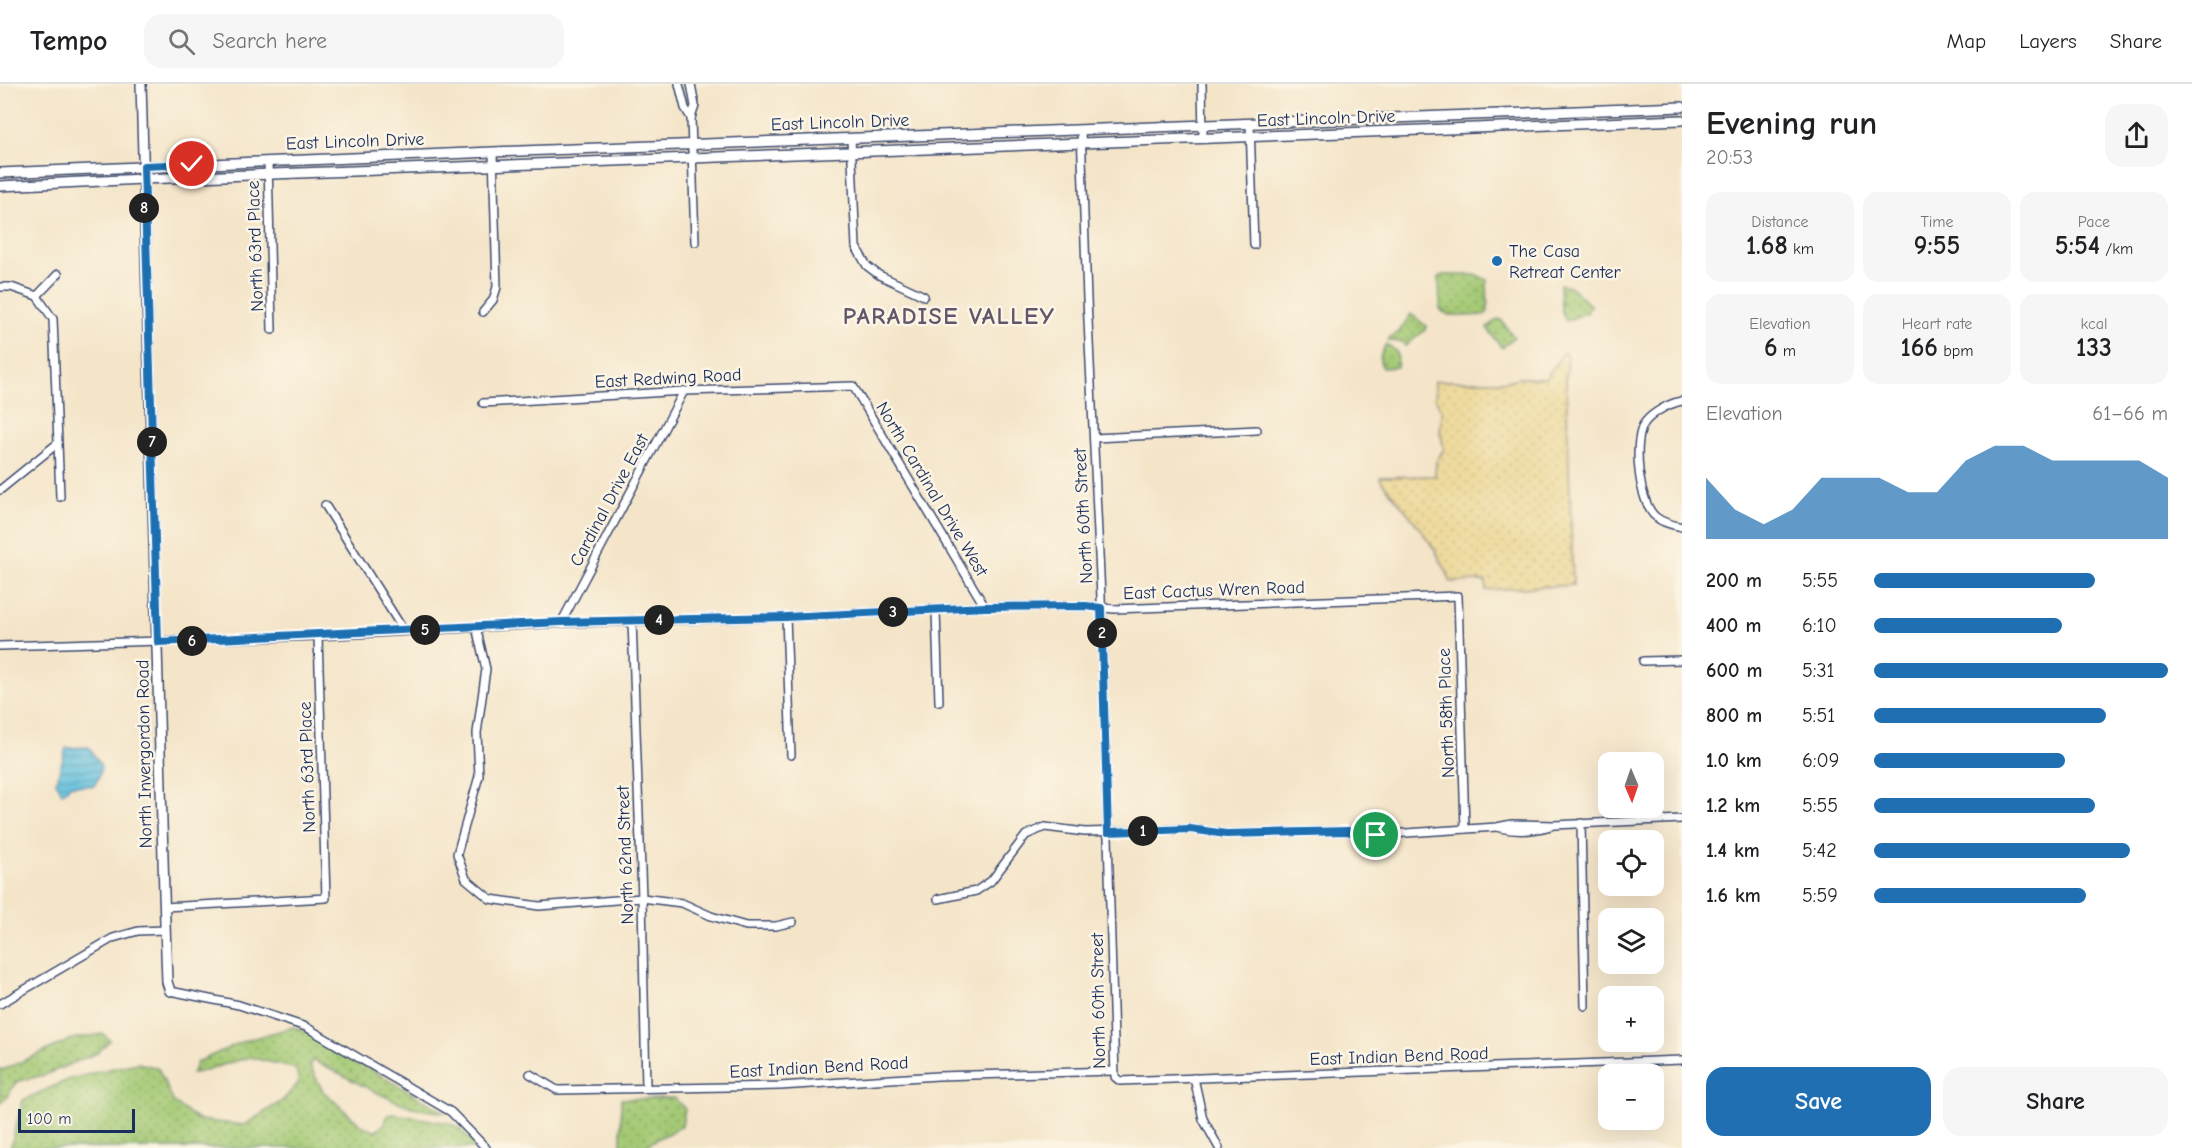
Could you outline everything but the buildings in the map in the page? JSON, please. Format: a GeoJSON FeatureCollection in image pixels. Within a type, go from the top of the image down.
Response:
{"type":"FeatureCollection","features":[{"type":"Feature","properties":{"kind":"main road","name":"North Invergordon Road"},"geometry":{"type":"LineString","coordinates":[[141,84],[164,907],[167,982],[170,991]]}},
{"type":"Feature","properties":{"kind":"main road","name":"East Lincoln Drive"},"geometry":{"type":"LineString","coordinates":[[3,173],[1682,106]]}},
{"type":"Feature","properties":{"kind":"main road","name":"East Lincoln Drive"},"geometry":{"type":"LineString","coordinates":[[4,186],[1682,120]]}},
{"type":"Feature","properties":{"kind":"main road"},"geometry":{"type":"LineString","coordinates":[[978,133],[979,147]]}},
{"type":"Feature","properties":{"kind":"main road"},"geometry":{"type":"LineString","coordinates":[[3,173],[4,186]]}},
{"type":"Feature","properties":{"kind":"street"},"geometry":{"type":"LineString","coordinates":[[679,84],[685,108],[691,118]]}},
{"type":"Feature","properties":{"kind":"street"},"geometry":{"type":"LineString","coordinates":[[691,84],[695,106],[691,118],[695,242]]}},
{"type":"Feature","properties":{"kind":"street"},"geometry":{"type":"LineString","coordinates":[[1202,84],[1203,139]]}},
{"type":"Feature","properties":{"kind":"street"},"geometry":{"type":"LineString","coordinates":[[1251,124],[1254,245]]}},
{"type":"Feature","properties":{"kind":"street","name":"North 60th Street"},"geometry":{"type":"LineString","coordinates":[[1081,130],[1101,608],[1116,1064],[1113,1071],[1117,1079]]}},
{"type":"Feature","properties":{"kind":"street"},"geometry":{"type":"LineString","coordinates":[[851,138],[854,236],[861,257],[867,266],[879,274],[924,296]]}},
{"type":"Feature","properties":{"kind":"street"},"geometry":{"type":"LineString","coordinates":[[483,312],[493,300],[497,287],[493,152]]}},
{"type":"Feature","properties":{"kind":"street","name":"North 63rd Place"},"geometry":{"type":"LineString","coordinates":[[268,161],[272,330]]}},
{"type":"Feature","properties":{"kind":"street"},"geometry":{"type":"LineString","coordinates":[[38,296],[58,274]]}},
{"type":"Feature","properties":{"kind":"street"},"geometry":{"type":"LineString","coordinates":[[0,287],[10,286],[38,296],[53,319],[60,497]]}},
{"type":"Feature","properties":{"kind":"street","name":"East Redwing Road"},"geometry":{"type":"LineString","coordinates":[[483,403],[684,391],[853,386]]}},
{"type":"Feature","properties":{"kind":"street","name":"North Cardinal Drive West"},"geometry":{"type":"LineString","coordinates":[[853,386],[985,607]]}},
{"type":"Feature","properties":{"kind":"street","name":"Cardinal Drive East"},"geometry":{"type":"LineString","coordinates":[[561,622],[684,391]]}},
{"type":"Feature","properties":{"kind":"street"},"geometry":{"type":"LineString","coordinates":[[1682,400],[1673,402],[1645,421],[1639,434],[1637,450],[1640,478],[1645,497],[1654,516],[1682,527]]}},
{"type":"Feature","properties":{"kind":"street"},"geometry":{"type":"LineString","coordinates":[[1094,438],[1257,430]]}},
{"type":"Feature","properties":{"kind":"street"},"geometry":{"type":"LineString","coordinates":[[0,490],[58,443]]}},
{"type":"Feature","properties":{"kind":"street"},"geometry":{"type":"LineString","coordinates":[[325,505],[404,631]]}},
{"type":"Feature","properties":{"kind":"street","name":"East Cactus Wren Road"},"geometry":{"type":"LineString","coordinates":[[0,646],[318,636],[561,622],[786,617],[985,607],[1136,608],[1458,596]]}},
{"type":"Feature","properties":{"kind":"street","name":"North 58th Place"},"geometry":{"type":"LineString","coordinates":[[1458,596],[1465,829]]}},
{"type":"Feature","properties":{"kind":"street"},"geometry":{"type":"LineString","coordinates":[[936,611],[939,702]]}},
{"type":"Feature","properties":{"kind":"street"},"geometry":{"type":"LineString","coordinates":[[786,617],[791,755]]}},
{"type":"Feature","properties":{"kind":"street","name":"North 62nd Street"},"geometry":{"type":"LineString","coordinates":[[632,620],[646,1088]]}},
{"type":"Feature","properties":{"kind":"street"},"geometry":{"type":"LineString","coordinates":[[476,627],[486,669],[477,733],[479,776],[457,854],[466,879],[490,899],[539,906],[642,898],[682,903],[711,916],[746,926],[776,926],[793,922]]}},
{"type":"Feature","properties":{"kind":"street","name":"North 63rd Place"},"geometry":{"type":"LineString","coordinates":[[164,907],[326,897],[318,636]]}},
{"type":"Feature","properties":{"kind":"street"},"geometry":{"type":"LineString","coordinates":[[1643,661],[1682,660]]}},
{"type":"Feature","properties":{"kind":"street"},"geometry":{"type":"LineString","coordinates":[[938,899],[976,891],[1003,868],[1018,842],[1026,835],[1045,827],[1084,832],[1190,829],[1226,834],[1348,831],[1376,835],[1497,827],[1512,831],[1540,830],[1554,825],[1682,819]]}},
{"type":"Feature","properties":{"kind":"street"},"geometry":{"type":"LineString","coordinates":[[1581,823],[1585,1006]]}},
{"type":"Feature","properties":{"kind":"street"},"geometry":{"type":"LineString","coordinates":[[0,1004],[124,933],[165,930]]}},
{"type":"Feature","properties":{"kind":"street","name":"North Invergordon Road"},"geometry":{"type":"LineString","coordinates":[[170,991],[239,1005],[306,1027],[451,1112],[486,1148]]}},
{"type":"Feature","properties":{"kind":"street","name":"East Indian Bend Road"},"geometry":{"type":"LineString","coordinates":[[1117,1079],[1120,1081],[1682,1060]]}},
{"type":"Feature","properties":{"kind":"street","name":"East Indian Bend Road"},"geometry":{"type":"LineString","coordinates":[[530,1074],[556,1090],[780,1086],[938,1076],[1113,1071]]}},
{"type":"Feature","properties":{"kind":"street"},"geometry":{"type":"LineString","coordinates":[[1194,1078],[1203,1119],[1220,1148]]}},
{"type":"Feature","properties":{"kind":"green space"},"geometry":{"type":"Polygon","coordinates":[[[1477,275],[1487,280],[1488,312],[1484,315],[1460,316],[1449,315],[1440,309],[1439,277],[1477,275]]]}},
{"type":"Feature","properties":{"kind":"green space"},"geometry":{"type":"Polygon","coordinates":[[[1560,284],[1570,286],[1591,306],[1588,312],[1566,321],[1561,310],[1560,284]]]}},
{"type":"Feature","properties":{"kind":"green space"},"geometry":{"type":"Polygon","coordinates":[[[1411,314],[1426,326],[1425,330],[1405,346],[1403,342],[1388,341],[1390,337],[1398,333],[1411,314]]]}},
{"type":"Feature","properties":{"kind":"green space"},"geometry":{"type":"Polygon","coordinates":[[[1498,319],[1514,337],[1502,348],[1487,328],[1498,319]]]}},
{"type":"Feature","properties":{"kind":"green space"},"geometry":{"type":"Polygon","coordinates":[[[1385,345],[1393,348],[1397,353],[1397,367],[1384,368],[1380,363],[1385,345]]]}},
{"type":"Feature","properties":{"kind":"green space"},"geometry":{"type":"Polygon","coordinates":[[[293,1027],[305,1031],[444,1112],[411,1107],[377,1093],[312,1060],[310,1066],[323,1091],[361,1125],[376,1131],[384,1124],[388,1115],[396,1114],[449,1123],[459,1128],[479,1148],[10,1148],[23,1100],[70,1079],[138,1063],[158,1068],[174,1103],[199,1120],[244,1125],[282,1101],[299,1082],[296,1069],[250,1057],[192,1074],[197,1062],[244,1041],[293,1027]]]}},
{"type":"Feature","properties":{"kind":"green space"},"geometry":{"type":"Polygon","coordinates":[[[103,1034],[110,1040],[97,1053],[44,1075],[16,1082],[6,1099],[0,1103],[0,1069],[5,1069],[72,1039],[103,1034]]]}},
{"type":"Feature","properties":{"kind":"green space"},"geometry":{"type":"Polygon","coordinates":[[[674,1098],[685,1109],[682,1126],[648,1144],[647,1148],[621,1148],[621,1099],[674,1098]]]}},
{"type":"Feature","properties":{"kind":"sand"},"geometry":{"type":"Polygon","coordinates":[[[1564,352],[1568,357],[1566,379],[1573,585],[1486,590],[1486,581],[1451,582],[1429,542],[1380,477],[1435,476],[1436,462],[1444,449],[1440,431],[1442,412],[1435,397],[1435,381],[1507,381],[1519,378],[1546,378],[1564,352]]]}},
{"type":"Feature","properties":{"kind":"water"},"geometry":{"type":"Polygon","coordinates":[[[89,747],[101,766],[94,786],[71,785],[62,793],[56,782],[66,748],[89,747]]]}},
{"type":"Feature","properties":{"kind":"place","name":"The Casa Retreat Center"},"geometry":{"type":"Point","coordinates":[1497,261]}},
{"type":"Feature","properties":{"kind":"district","name":"PARADISE VALLEY"},"geometry":{"type":"Point","coordinates":[949,316]}},
{"type":"Feature","properties":{"kind":"route"},"geometry":{"type":"LineString","coordinates":[[192,164],[144,166],[158,642],[318,636],[561,622],[786,617],[985,607],[1086,606],[1101,608],[1108,832],[1190,829],[1226,834],[1348,831],[1376,835]]}}]}
